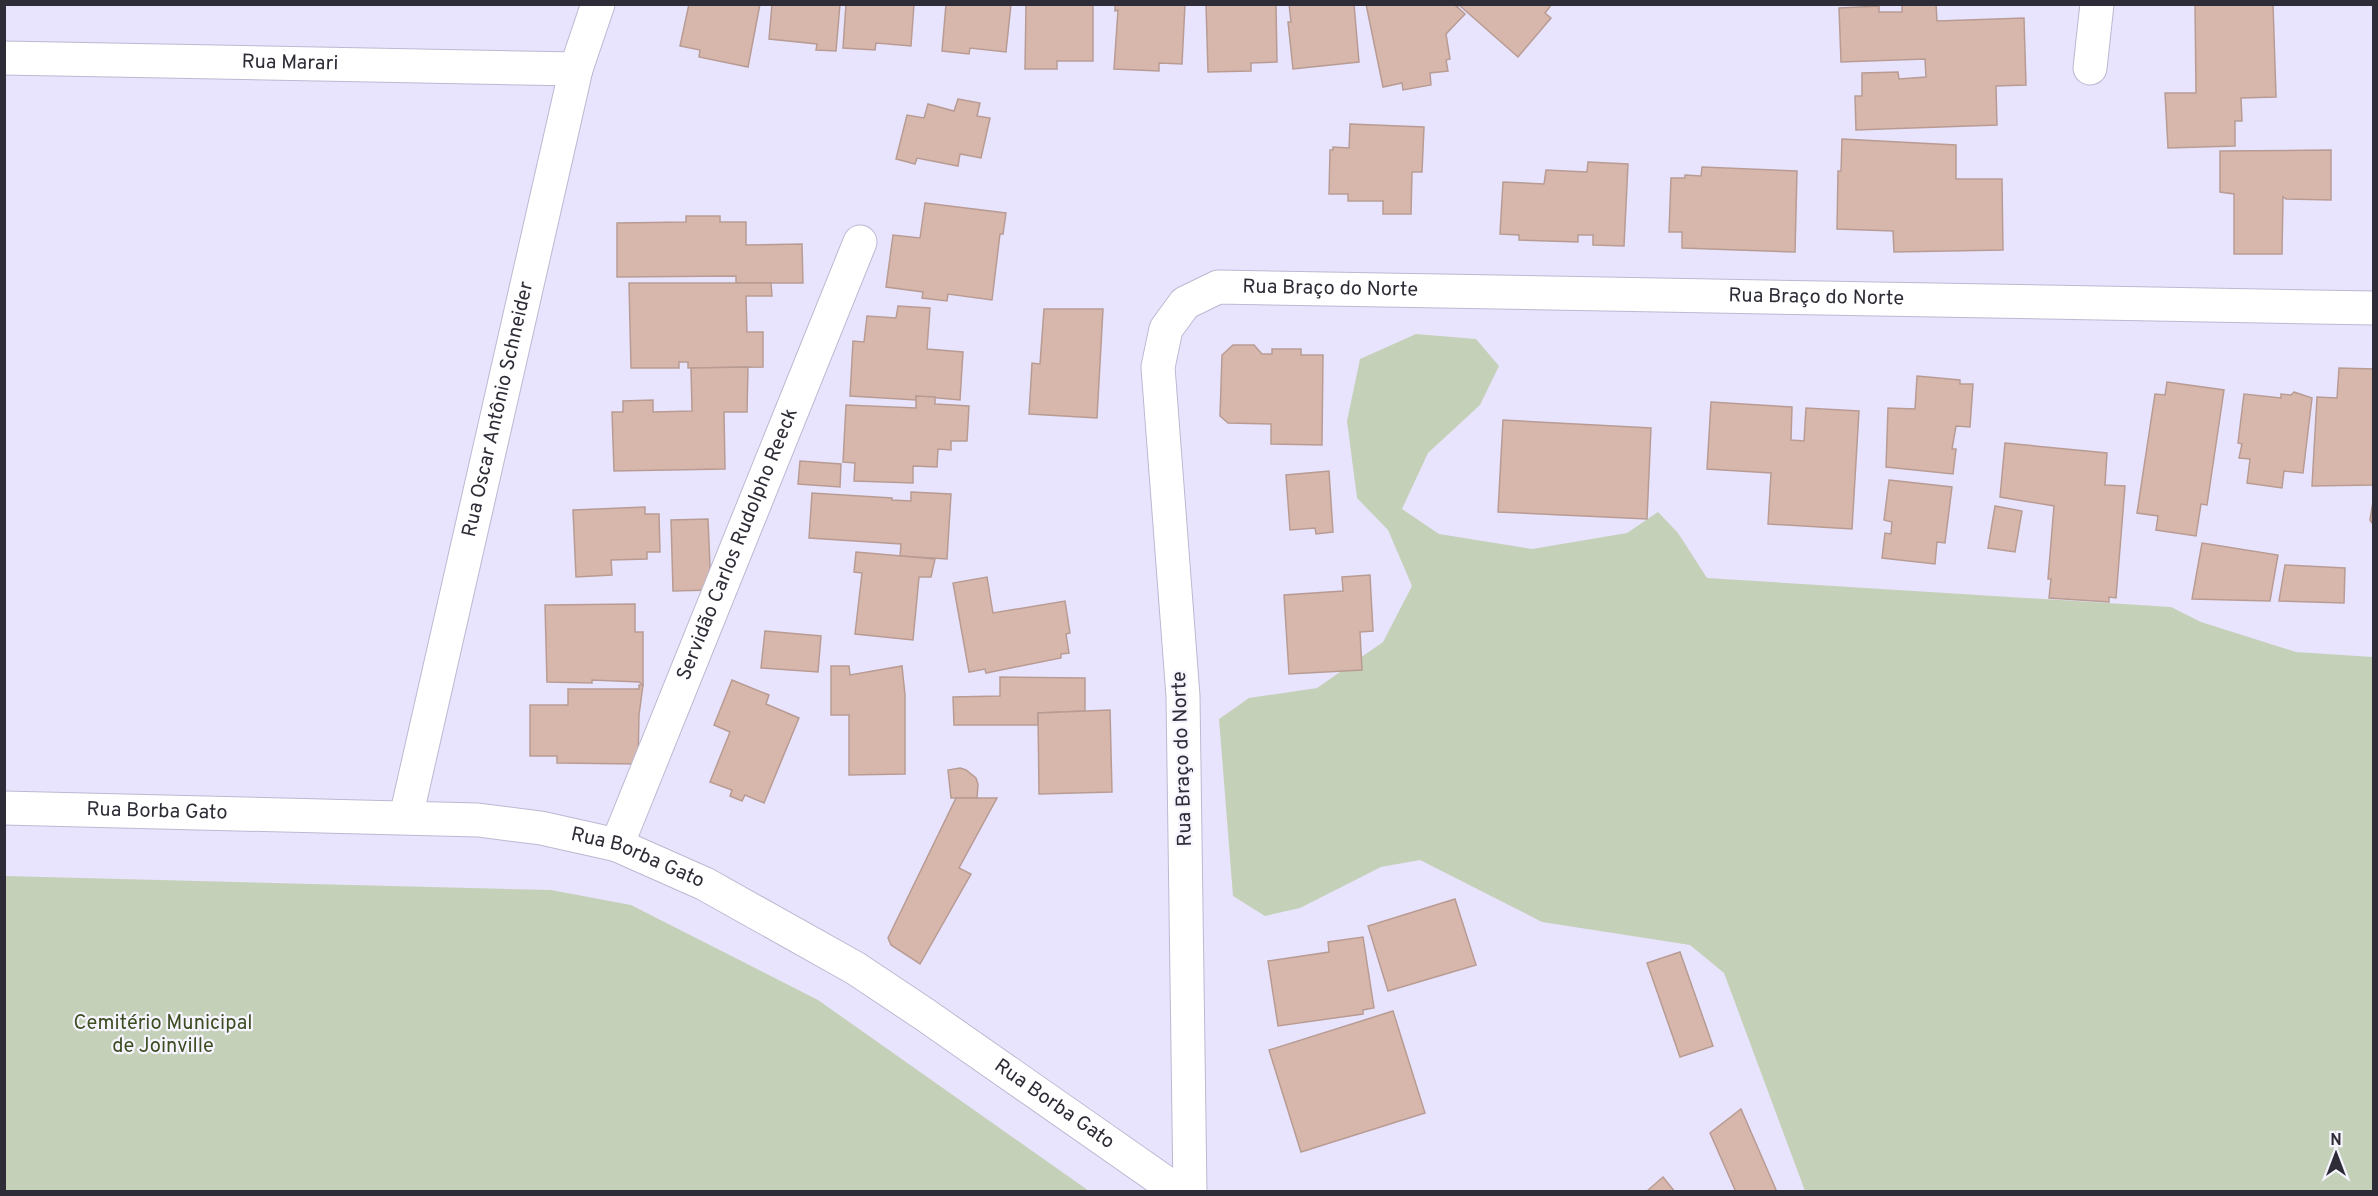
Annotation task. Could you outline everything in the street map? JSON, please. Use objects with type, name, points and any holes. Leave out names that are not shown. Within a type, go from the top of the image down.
[{"type":"street","name":"Rua Oscar Antônio Schneider","points":[[406,817],[576,69],[598,4]]},
{"type":"street","points":[[2090,68],[2097,4]]},
{"type":"street","name":"Rua Marari","points":[[4,58],[576,69]]},
{"type":"street","name":"Servidão Carlos Rudolpho Reeck","points":[[617,845],[860,243]]},
{"type":"street","name":"Rua Braço do Norte","points":[[1190,1191],[1183,696],[1158,367],[1166,329],[1185,303],[1218,287],[2373,308]]},
{"type":"street","name":"Rua Borba Gato","points":[[4,808],[478,820],[542,828],[617,845],[705,884],[855,968],[1179,1191]]},
{"type":"green space","points":[[1416,334],[1476,339],[1499,366],[1480,405],[1428,453],[1402,509],[1439,534],[1532,549],[1627,533],[1658,512],[1678,533],[1707,578],[2171,607],[2201,622],[2296,652],[2373,657],[2373,1191],[1805,1191],[1724,973],[1690,945],[1542,922],[1420,860],[1381,867],[1300,908],[1265,916],[1233,896],[1219,719],[1249,698],[1317,688],[1383,642],[1412,586],[1388,530],[1357,498],[1347,421],[1360,359]]},
{"type":"green space","name":"Cemitério Municipal de Joinville","points":[[5,876],[551,890],[631,905],[818,1000],[1089,1191],[5,1191]]},
{"type":"building","points":[[689,4],[760,4],[748,67],[699,57],[700,50],[680,46]]},
{"type":"building","points":[[772,4],[840,4],[836,51],[816,50],[817,44],[769,39]]},
{"type":"building","points":[[846,4],[914,4],[911,46],[876,43],[875,50],[843,48]]},
{"type":"building","points":[[946,4],[1011,4],[1006,52],[970,48],[969,54],[942,51]]},
{"type":"building","points":[[1026,4],[1093,4],[1093,61],[1057,61],[1057,69],[1025,69]]},
{"type":"building","points":[[1115,4],[1185,4],[1182,64],[1159,63],[1159,71],[1114,69],[1118,10],[1115,11]]},
{"type":"building","points":[[1206,4],[1276,4],[1277,62],[1251,63],[1251,71],[1208,72]]},
{"type":"building","points":[[1289,4],[1354,4],[1359,62],[1293,69],[1288,22],[1291,22]]},
{"type":"building","points":[[1366,4],[1454,4],[1465,14],[1446,34],[1450,59],[1446,60],[1448,71],[1430,73],[1431,85],[1403,90],[1402,83],[1383,87]]},
{"type":"building","points":[[1454,4],[1552,4],[1545,13],[1551,18],[1518,57],[1459,5],[1457,7]]},
{"type":"building","points":[[1902,4],[1936,4],[1937,21],[2024,18],[2026,85],[1996,86],[1997,125],[1856,130],[1855,96],[1862,96],[1862,73],[1898,72],[1899,79],[1926,77],[1925,59],[1841,62],[1839,8],[1879,6],[1879,12],[1902,12]]},
{"type":"building","points":[[2195,4],[2273,4],[2276,97],[2241,98],[2242,121],[2235,121],[2235,146],[2168,148],[2165,93],[2196,93]]},
{"type":"building","points":[[958,99],[980,103],[977,116],[990,118],[981,158],[960,154],[958,166],[917,158],[915,164],[896,159],[907,115],[924,118],[928,104],[954,111]]},
{"type":"building","points":[[1350,124],[1424,127],[1422,172],[1412,172],[1411,214],[1383,214],[1383,201],[1348,201],[1348,194],[1329,194],[1330,150],[1333,150],[1333,147],[1349,148]]},
{"type":"building","points":[[1842,139],[1956,145],[1956,179],[2002,179],[2003,250],[1894,252],[1893,231],[1837,229],[1838,171],[1841,171]]},
{"type":"building","points":[[2331,150],[2331,200],[2286,199],[2283,197],[2282,254],[2234,254],[2234,194],[2220,192],[2220,151]]},
{"type":"building","points":[[1588,162],[1628,164],[1624,246],[1593,245],[1593,235],[1578,235],[1578,242],[1519,240],[1519,235],[1500,234],[1503,182],[1544,184],[1546,170],[1587,172]]},
{"type":"building","points":[[1702,167],[1797,171],[1795,252],[1682,248],[1682,232],[1669,232],[1671,178],[1685,178],[1685,175],[1701,176]]},
{"type":"building","points":[[925,203],[1006,213],[1003,234],[1000,234],[992,300],[948,294],[947,301],[922,298],[923,292],[886,287],[893,235],[920,238]]},
{"type":"building","points":[[686,216],[720,216],[720,222],[746,222],[746,245],[802,244],[803,283],[736,283],[736,276],[617,277],[617,223],[686,222]]},
{"type":"building","points":[[629,283],[771,283],[772,296],[746,296],[747,332],[763,332],[763,367],[688,368],[688,362],[679,362],[679,368],[631,368]]},
{"type":"building","points":[[898,306],[930,308],[927,349],[963,352],[960,400],[916,396],[916,400],[850,396],[853,341],[864,342],[867,316],[896,318]]},
{"type":"building","points":[[1044,309],[1103,309],[1097,418],[1029,414],[1032,363],[1040,364]]},
{"type":"building","points":[[1233,345],[1254,345],[1262,354],[1272,354],[1272,349],[1301,349],[1301,355],[1323,355],[1322,445],[1271,444],[1271,424],[1228,423],[1220,416],[1222,355]]},
{"type":"building","points":[[748,367],[747,412],[724,412],[725,469],[614,471],[612,412],[623,412],[623,401],[653,400],[653,412],[692,411],[691,368]]},
{"type":"building","points":[[2339,368],[2374,369],[2374,485],[2312,486],[2317,397],[2337,398]]},
{"type":"building","points":[[1917,376],[1960,380],[1960,384],[1973,384],[1970,427],[1956,426],[1952,449],[1956,449],[1953,474],[1886,467],[1888,408],[1915,409]]},
{"type":"building","points":[[2167,382],[2224,390],[2207,505],[2201,504],[2196,536],[2156,530],[2158,516],[2137,513],[2155,394],[2165,395]]},
{"type":"building","points":[[2294,392],[2312,398],[2303,473],[2284,471],[2282,488],[2247,483],[2250,459],[2239,458],[2242,444],[2238,443],[2244,394],[2281,398],[2281,394],[2291,395]]},
{"type":"building","points":[[916,396],[935,397],[935,404],[969,406],[967,441],[951,441],[951,450],[938,449],[937,467],[913,466],[913,483],[854,481],[855,463],[843,462],[846,405],[916,408]]},
{"type":"building","points":[[1711,402],[1792,407],[1791,440],[1804,441],[1806,408],[1859,411],[1852,529],[1768,524],[1771,473],[1707,469]]},
{"type":"building","points":[[1503,420],[1651,428],[1647,519],[1498,512]]},
{"type":"building","points":[[2005,443],[2107,453],[2105,485],[2125,486],[2116,598],[2109,597],[2109,602],[2049,598],[2051,579],[2048,579],[2054,506],[2000,497]]},
{"type":"building","points":[[800,461],[841,464],[840,487],[798,484]]},
{"type":"building","points":[[1329,471],[1333,532],[1316,534],[1315,528],[1290,530],[1286,475]]},
{"type":"building","points":[[1889,480],[1952,487],[1945,543],[1937,542],[1935,564],[1882,558],[1885,533],[1891,534],[1892,522],[1884,520]]},
{"type":"building","points":[[911,492],[951,494],[947,559],[900,556],[901,544],[809,538],[812,493],[911,501]]},
{"type":"building","points":[[2374,495],[2374,526],[2370,520]]},
{"type":"building","points":[[1995,506],[2022,511],[2015,552],[1988,548]]},
{"type":"building","points":[[645,507],[645,514],[659,514],[660,552],[647,552],[647,559],[611,560],[612,575],[576,577],[573,510]]},
{"type":"building","points":[[708,519],[711,590],[673,591],[671,520]]},
{"type":"building","points":[[2202,543],[2278,555],[2270,601],[2192,599]]},
{"type":"building","points":[[856,552],[935,559],[931,577],[919,577],[913,640],[855,634],[862,573],[854,572]]},
{"type":"building","points":[[2285,565],[2345,568],[2344,603],[2279,601]]},
{"type":"building","points":[[1370,575],[1373,631],[1360,632],[1362,670],[1289,674],[1284,595],[1343,591],[1342,577]]},
{"type":"building","points":[[987,577],[993,613],[1065,601],[1070,633],[1066,634],[1069,653],[1061,654],[1061,658],[986,673],[985,669],[969,672],[953,583]]},
{"type":"building","points":[[635,604],[635,632],[643,632],[643,685],[639,682],[592,680],[592,683],[547,682],[545,605]]},
{"type":"building","points":[[765,631],[821,636],[818,672],[761,668]]},
{"type":"building","points":[[831,666],[849,666],[850,675],[902,666],[905,695],[905,774],[849,775],[849,715],[831,715]]},
{"type":"building","points":[[1000,677],[1085,678],[1085,711],[1038,713],[1038,725],[954,725],[953,697],[1000,696]]},
{"type":"building","points":[[732,680],[769,695],[766,704],[799,718],[764,803],[745,795],[742,801],[730,796],[732,790],[710,782],[730,732],[714,725]]},
{"type":"building","points":[[639,685],[643,685],[639,715],[638,764],[557,763],[557,756],[530,756],[530,705],[568,705],[568,689],[639,689]]},
{"type":"building","points":[[1110,710],[1112,792],[1039,794],[1038,713]]},
{"type":"building","points":[[960,768],[976,778],[977,798],[951,798],[948,770]]},
{"type":"building","points":[[956,798],[997,798],[959,868],[971,874],[920,964],[891,945],[888,938]]},
{"type":"building","points":[[1455,899],[1476,965],[1388,991],[1368,926]]},
{"type":"building","points":[[1363,937],[1374,1008],[1363,1010],[1363,1014],[1278,1026],[1268,961],[1329,952],[1328,942]]},
{"type":"building","points":[[1680,952],[1713,1046],[1680,1057],[1647,963]]},
{"type":"building","points":[[1393,1011],[1425,1113],[1301,1152],[1269,1050]]},
{"type":"building","points":[[1741,1109],[1777,1192],[1736,1192],[1710,1133]]},
{"type":"building","points":[[1663,1177],[1675,1192],[1646,1192]]}]
